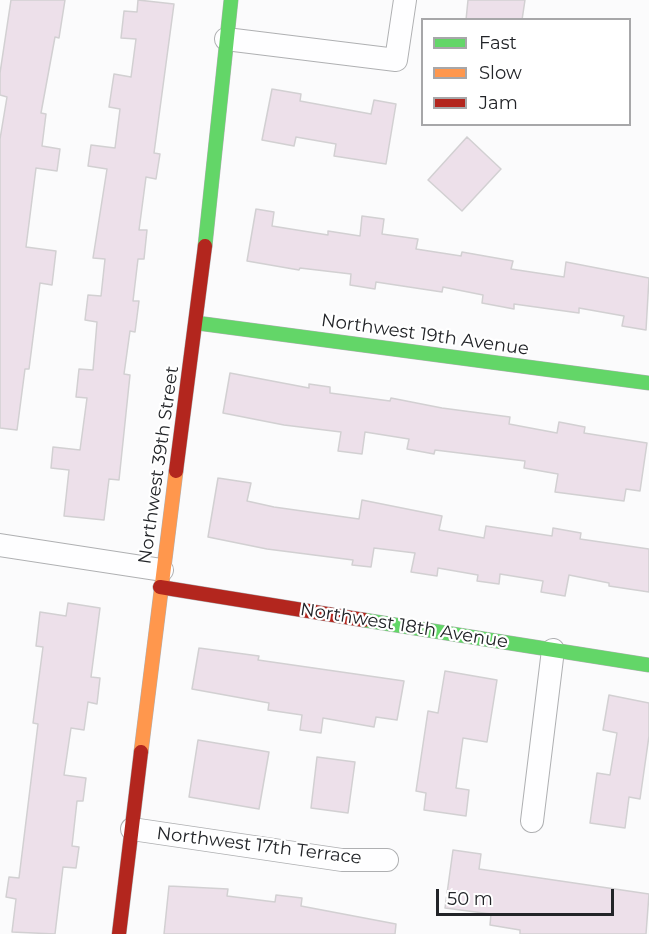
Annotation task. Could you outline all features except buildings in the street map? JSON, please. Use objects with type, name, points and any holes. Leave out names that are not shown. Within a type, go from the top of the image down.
[{"type":"street","name":"Northwest 39th Street","points":[[119,934],[161,579],[197,323],[231,0]]},
{"type":"street","points":[[226,39],[396,60],[405,0]]},
{"type":"street","name":"Northwest 19th Avenue","points":[[197,323],[649,383]]},
{"type":"street","name":"Northwest 18th Avenue","points":[[0,546],[161,579],[553,650],[649,665]]},
{"type":"street","points":[[532,821],[553,650]]},
{"type":"street","name":"Northwest 17th Terrace","points":[[132,829],[342,860],[387,860]]},
{"type":"traffic: fast","points":[[205,246],[231,0]]},
{"type":"traffic: fast","points":[[197,323],[649,383]]},
{"type":"traffic: fast","points":[[364,620],[649,665]]},
{"type":"traffic: slow","points":[[141,752],[176,471]]},
{"type":"traffic: jam","points":[[176,471],[205,246]]},
{"type":"traffic: jam","points":[[160,587],[364,620]]},
{"type":"traffic: jam","points":[[119,934],[141,752]]}]
